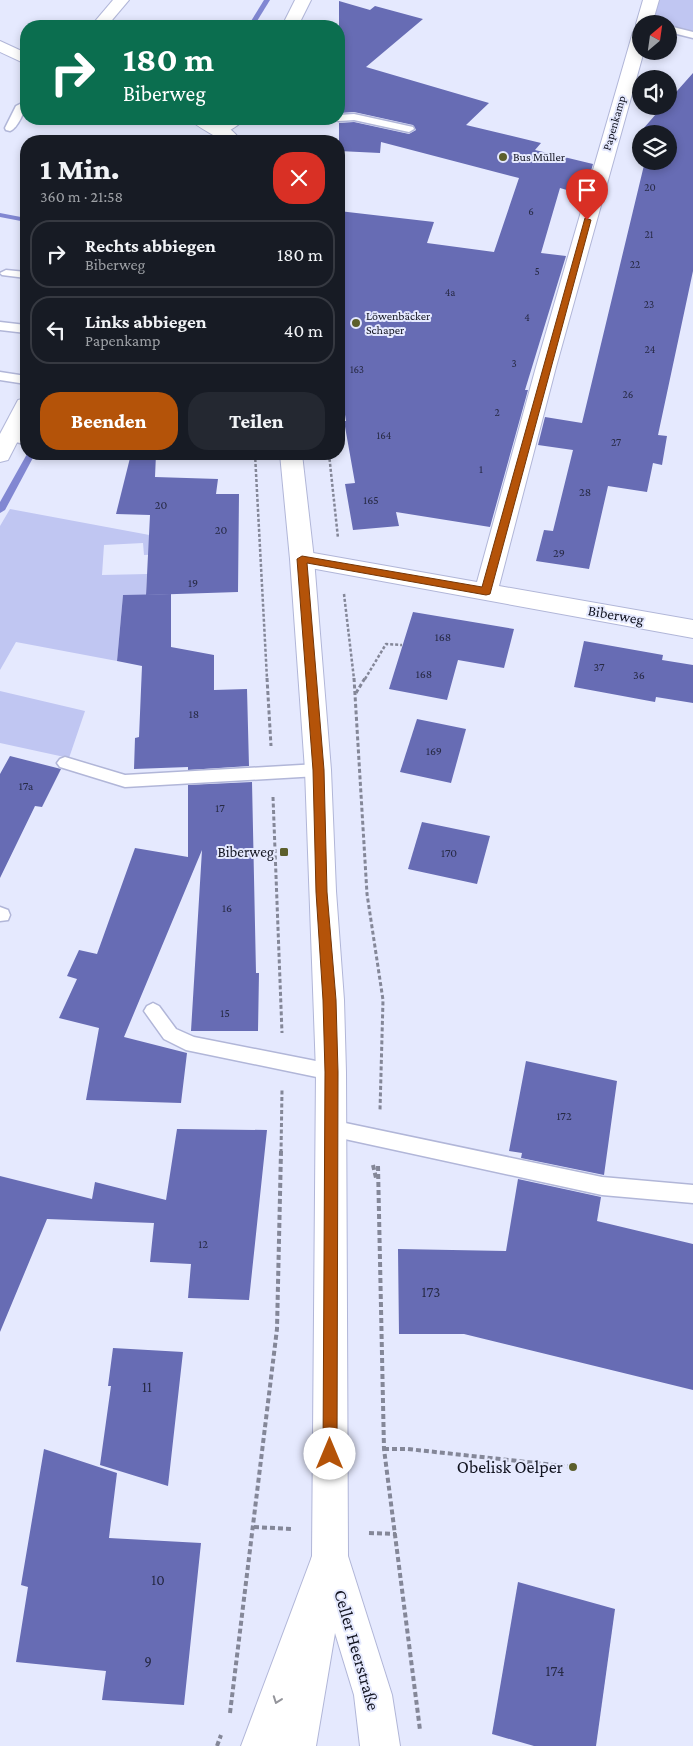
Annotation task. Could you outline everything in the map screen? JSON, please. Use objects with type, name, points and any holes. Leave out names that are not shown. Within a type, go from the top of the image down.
[{"type":"main road","points":[[104,20],[121,0]]},
{"type":"main road","points":[[293,20],[303,0]]},
{"type":"main road","name":"Papenkamp","points":[[647,15],[651,0]]},
{"type":"main road","points":[[0,46],[20,56]]},
{"type":"main road","name":"Papenkamp","points":[[486,592],[560,319],[635,60]]},
{"type":"main road","points":[[210,125],[225,135]]},
{"type":"main road","points":[[218,129],[225,125]]},
{"type":"main road","points":[[15,443],[20,426]]},
{"type":"main road","name":"Celler Heerstraße","points":[[292,460],[302,559],[318,770],[322,892],[330,1000],[332,1072],[330,1128],[330,1556],[296,1746]]},
{"type":"main road","name":"Biberweg","points":[[302,559],[693,629]]},
{"type":"main road","points":[[261,1746],[330,1556]]},
{"type":"main road","name":"Celler Heerstraße","points":[[330,1556],[373,1695],[380,1746]]},
{"type":"lane","points":[[678,31],[693,35]]},
{"type":"lane","points":[[10,128],[20,108]]},
{"type":"lane","points":[[345,118],[354,117],[409,129]]},
{"type":"lane","points":[[6,273],[20,274]]},
{"type":"lane","points":[[0,326],[20,328]]},
{"type":"lane","points":[[0,376],[20,379]]},
{"type":"lane","points":[[65,764],[97,771],[125,781],[318,770]]},
{"type":"lane","points":[[153,1011],[170,1034],[192,1044],[332,1072]]},
{"type":"lane","points":[[330,1128],[602,1186],[693,1194]]},
{"type":"path","points":[[227,1721],[235,1673],[277,1329],[283,1062],[272,773],[255,460]]},
{"type":"path","points":[[330,460],[356,693],[367,894],[383,1000],[378,1184],[384,1449],[421,1736]]},
{"type":"path","points":[[356,693],[386,644],[402,645]]},
{"type":"path","points":[[384,1449],[408,1449],[573,1467]]},
{"type":"path","points":[[217,1746],[224,1729]]},
{"type":"shaded area","points":[[652,0],[693,0],[693,33],[678,29],[678,15],[647,15]]},
{"type":"shaded area","points":[[10,509],[203,545],[203,553],[144,555],[143,543],[104,545],[102,575],[147,574],[146,595],[123,595],[117,661],[16,642],[0,670],[0,526]]},
{"type":"shaded area","points":[[0,691],[85,711],[69,758],[0,743]]},
{"type":"building","points":[[339,1],[370,10],[375,6],[423,19],[366,67],[489,103],[466,125],[541,143],[535,150],[593,164],[584,195],[560,188],[541,253],[566,256],[525,390],[528,390],[490,527],[396,512],[399,526],[353,530],[345,484],[355,483],[345,427],[345,212],[434,222],[427,243],[494,252],[519,178],[381,142],[380,153],[345,151],[345,135],[339,135],[339,125],[345,125],[345,123],[354,122],[409,134],[416,130],[413,125],[354,112],[345,113],[345,20],[339,20]]},
{"type":"building","points":[[693,73],[693,271],[658,435],[667,436],[662,465],[653,463],[647,492],[608,486],[589,569],[536,561],[544,530],[553,531],[573,450],[538,445],[545,417],[582,423],[643,170],[677,170],[677,125],[646,125],[655,115],[677,115],[677,91]]},
{"type":"building","points":[[130,460],[156,460],[155,477],[218,479],[216,494],[239,494],[238,592],[146,595],[150,515],[116,514]]},
{"type":"building","points":[[171,594],[171,647],[214,655],[214,690],[247,689],[249,766],[188,770],[188,767],[134,769],[135,738],[139,737],[142,666],[117,661],[123,595]]},
{"type":"building","points":[[413,612],[514,629],[504,668],[458,660],[447,700],[389,689]]},
{"type":"building","points":[[584,641],[663,655],[662,660],[693,665],[693,703],[656,697],[655,702],[574,687]]},
{"type":"building","points":[[417,719],[466,729],[451,783],[400,772]]},
{"type":"building","points":[[10,756],[61,769],[42,807],[35,806],[0,878],[0,774]]},
{"type":"building","points":[[252,782],[256,973],[259,973],[258,1031],[191,1031],[202,850],[124,1037],[187,1053],[181,1103],[86,1100],[99,1028],[59,1018],[77,979],[67,976],[79,950],[97,954],[135,848],[188,857],[188,785]]},
{"type":"building","points":[[422,822],[490,836],[477,884],[408,869]]},
{"type":"building","points":[[526,1061],[617,1081],[604,1175],[521,1158],[522,1153],[509,1151]]},
{"type":"building","points":[[177,1129],[267,1130],[249,1300],[188,1298],[191,1264],[150,1262],[154,1223],[47,1219],[0,1332],[0,1176],[92,1199],[95,1182],[166,1200]]},
{"type":"building","points":[[518,1179],[601,1197],[597,1221],[693,1244],[693,1390],[464,1334],[399,1334],[398,1249],[506,1251]]},
{"type":"building","points":[[113,1348],[183,1352],[168,1486],[100,1465],[111,1386],[108,1386]]},
{"type":"building","points":[[44,1449],[117,1473],[109,1538],[201,1543],[184,1705],[102,1700],[106,1671],[16,1662],[28,1587],[21,1585]]},
{"type":"building","points":[[518,1582],[615,1609],[596,1746],[534,1746],[492,1734]]},
{"type":"waterway","points":[[255,20],[267,0]]},
{"type":"waterway","points":[[0,215],[20,219]]},
{"type":"waterway","points":[[0,510],[28,460]]},
{"type":"place","name":"Bus Müller","points":[[503,157]]},
{"type":"place","name":"Löwenbäcker Schaper","points":[[356,323]]},
{"type":"place","name":"Biberweg","points":[[284,852]]},
{"type":"place","name":"Obelisk Oelper","points":[[573,1467]]},
{"type":"route","points":[[330,1454],[330,1128],[332,1072],[330,1000],[322,892],[318,770],[302,559],[486,592],[587,220]]}]
